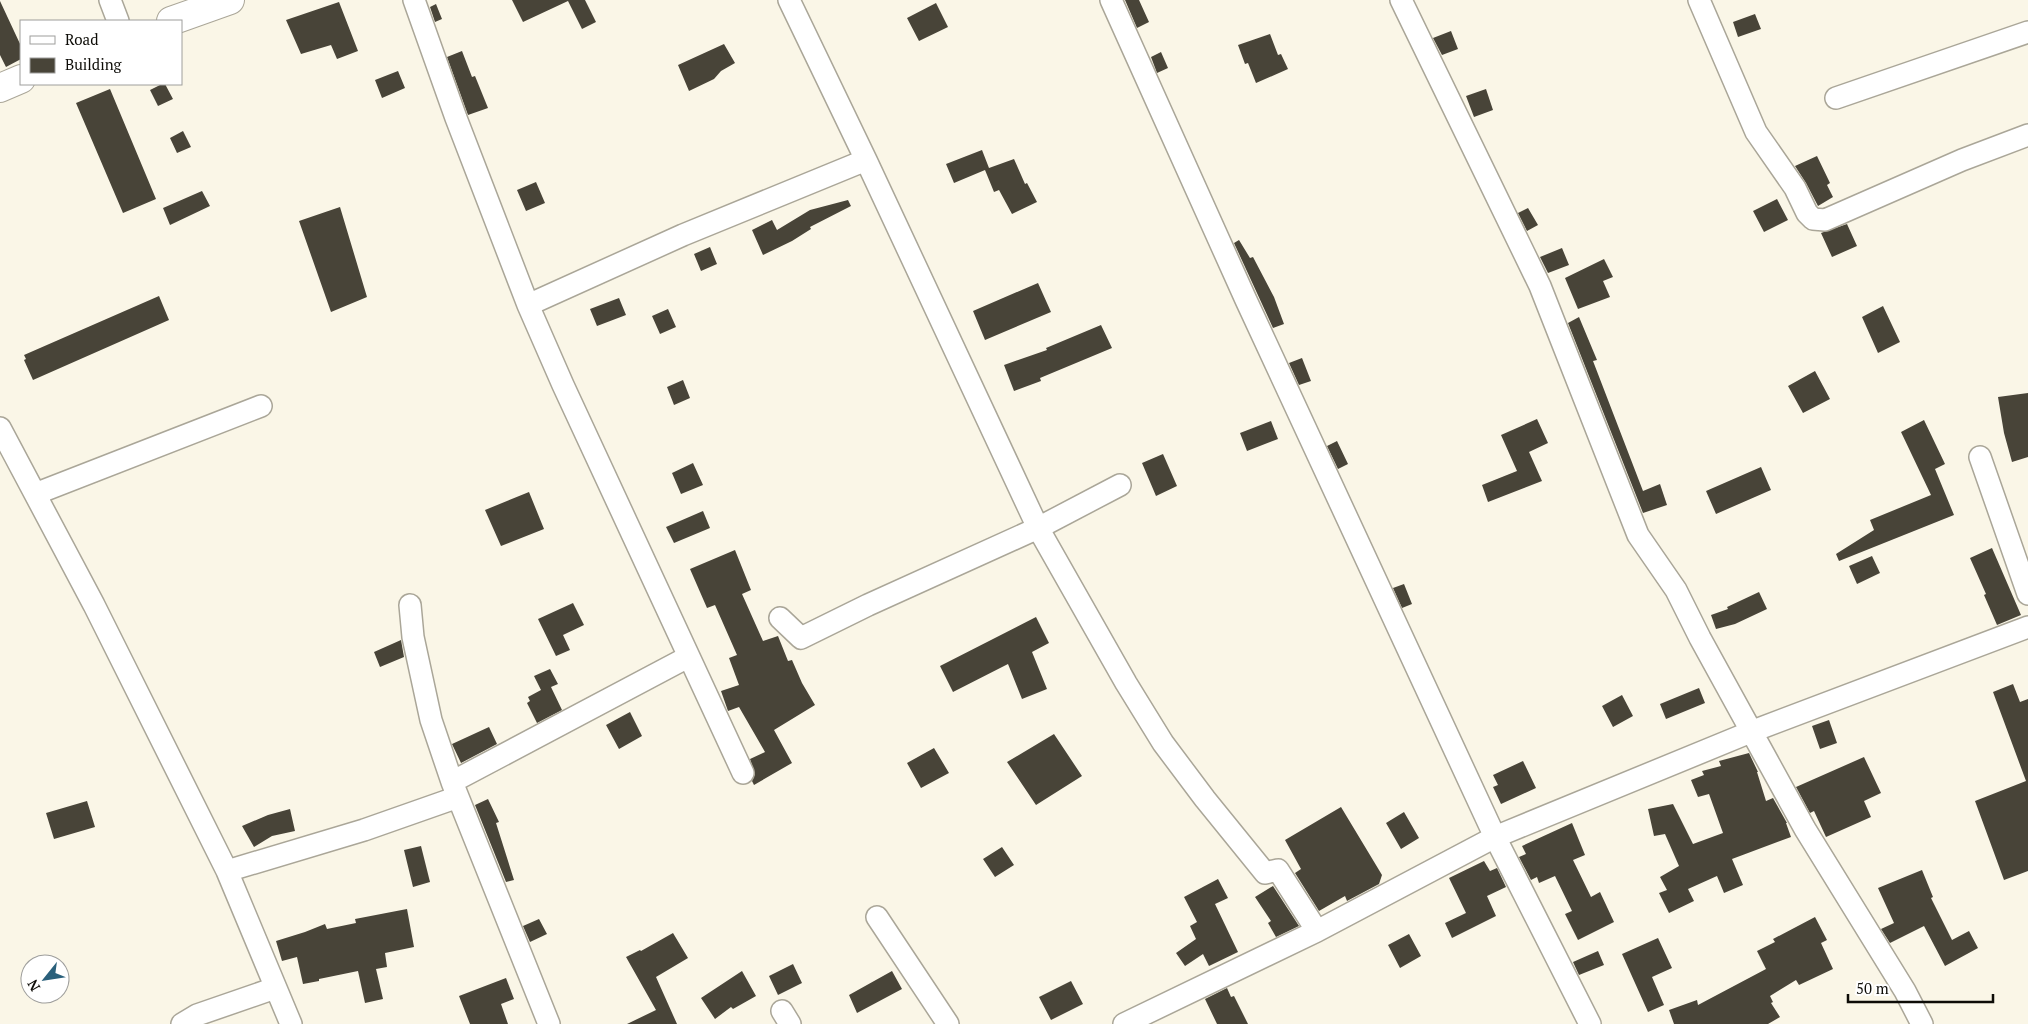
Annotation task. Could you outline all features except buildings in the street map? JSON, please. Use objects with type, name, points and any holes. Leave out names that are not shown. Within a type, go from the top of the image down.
[{"type":"street","points":[[110,0],[118,20]]},
{"type":"street","points":[[175,20],[230,0]]},
{"type":"street","points":[[414,0],[456,118],[528,305],[688,657],[743,773]]},
{"type":"street","points":[[789,0],[1038,528],[1126,683],[1163,743],[1265,873],[1278,870],[1317,931]]},
{"type":"street","points":[[1111,0],[1246,300],[1495,836],[1590,1024]]},
{"type":"street","points":[[1401,0],[1540,286],[1638,535],[1676,590],[1700,638],[1753,731],[1805,829],[1905,991],[1922,1024]]},
{"type":"street","points":[[1699,0],[1756,132],[1795,188],[1807,213],[1813,219],[1825,220],[1962,160],[2028,134]]},
{"type":"street","points":[[1836,98],[2028,32]]},
{"type":"street","points":[[0,88],[20,79]]},
{"type":"street","points":[[528,305],[683,235],[866,160]]},
{"type":"street","points":[[35,494],[261,406]]},
{"type":"street","points":[[0,428],[94,605],[227,871],[275,988],[292,1024]]},
{"type":"street","points":[[1980,458],[2028,594]]},
{"type":"street","points":[[780,618],[801,638],[868,605],[1038,528],[1120,485]]},
{"type":"street","points":[[410,605],[413,637],[431,720],[455,789],[549,1024]]},
{"type":"street","points":[[1124,1024],[1317,931],[1495,836],[1753,731],[2028,626]]},
{"type":"street","points":[[227,871],[364,830],[455,789],[688,657]]},
{"type":"street","points":[[877,917],[948,1024]]},
{"type":"street","points":[[182,1024],[198,1015],[275,988]]}]
